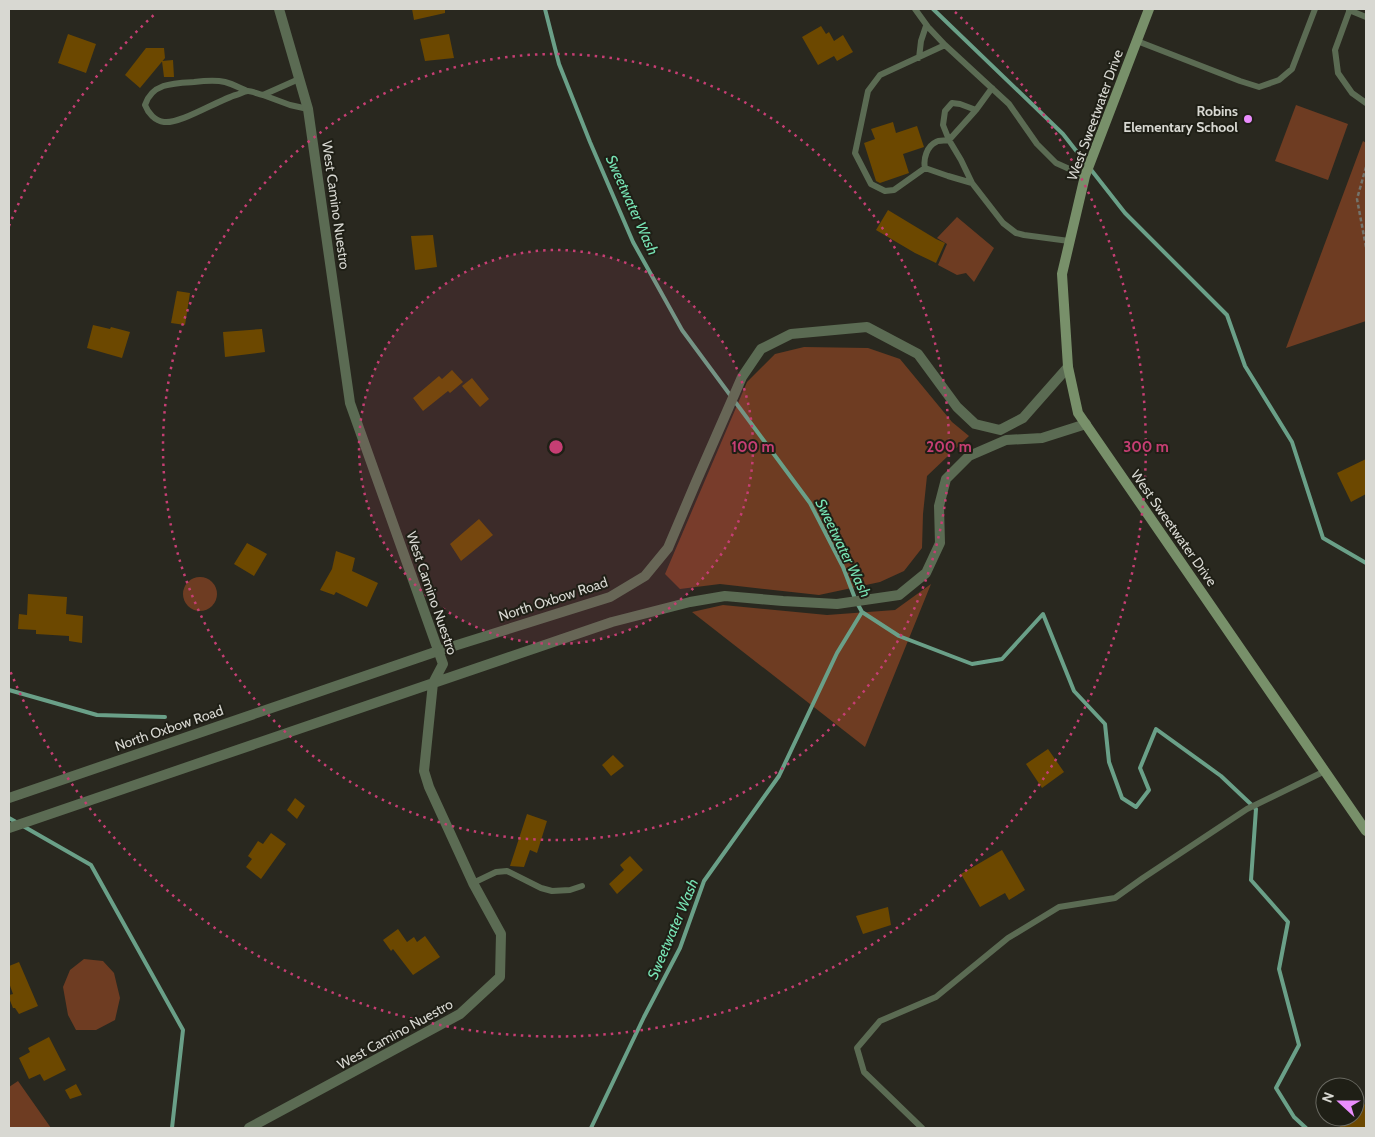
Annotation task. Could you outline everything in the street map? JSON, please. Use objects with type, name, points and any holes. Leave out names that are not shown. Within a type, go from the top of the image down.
[{"type":"street","name":"West Camino Nuestro","points":[[249,1128],[460,1014],[500,977],[501,934],[472,883],[429,787],[424,771],[433,683],[443,664],[350,403],[308,109],[279,9]]},
{"type":"street","name":"West Sweetwater Drive","points":[[1150,9],[1085,176],[1062,274],[1068,367],[1078,413],[1366,831]]},
{"type":"street","name":"North Oxbow Road","points":[[9,798],[438,651],[610,597],[645,576],[668,548],[742,377],[760,349],[791,334],[868,327],[918,354],[957,407],[975,424],[1000,430],[1023,418],[1068,367]]},
{"type":"street","points":[[9,828],[612,622],[690,602],[725,596],[837,604],[899,595],[926,573],[940,542],[939,506],[946,480],[969,456],[1006,440],[1042,438],[1086,424]]},
{"type":"lane","points":[[915,9],[926,26],[1009,104],[1037,144],[1056,163],[1085,176]]},
{"type":"lane","points":[[1137,41],[1259,87],[1279,80],[1292,69],[1315,9]]},
{"type":"lane","points":[[1366,16],[1350,9],[1335,50],[1338,73],[1352,93],[1366,103]]},
{"type":"lane","points":[[919,58],[921,41],[926,26]]},
{"type":"lane","points":[[925,168],[894,190],[885,191],[871,184],[855,153],[868,91],[880,76],[945,45]]},
{"type":"lane","points":[[263,95],[299,79]]},
{"type":"lane","points":[[247,91],[224,98],[205,109],[177,121],[165,122],[156,119],[148,112],[145,105],[148,96],[169,83],[202,81],[224,82],[290,105],[308,109]]},
{"type":"lane","points":[[925,168],[927,151],[936,142],[949,140],[976,110],[992,88]]},
{"type":"lane","points":[[976,110],[952,103],[945,111],[943,124],[949,140],[972,183],[1003,223],[1016,233],[1069,241]]},
{"type":"lane","points":[[925,168],[972,183]]},
{"type":"lane","points":[[922,1128],[864,1072],[857,1048],[880,1021],[936,997],[1008,938],[1059,907],[1114,898],[1247,809],[1325,771]]},
{"type":"lane","points":[[472,883],[496,872],[507,871],[541,888],[552,891],[570,890],[582,886]]},
{"type":"path","points":[[1366,167],[1357,199],[1366,247]]},
{"type":"shaded area","points":[[1296,105],[1348,124],[1328,180],[1275,161]]},
{"type":"shaded area","points":[[1363,141],[1366,143],[1366,321],[1286,348]]},
{"type":"shaded area","points":[[957,217],[994,248],[974,282],[966,273],[957,275],[938,265],[947,244],[937,238]]},
{"type":"shaded area","points":[[804,347],[868,348],[900,359],[952,422],[969,436],[927,476],[922,548],[904,571],[880,582],[819,595],[720,584],[680,589],[665,574],[747,382],[775,354]]},
{"type":"shaded area","points":[[200,577],[212,582],[217,594],[212,606],[200,611],[188,606],[183,594],[188,582]]},
{"type":"shaded area","points":[[931,584],[865,747],[692,612],[723,605],[827,615],[895,610]]},
{"type":"shaded area","points":[[84,959],[103,961],[114,973],[120,998],[115,1020],[96,1030],[76,1030],[68,1015],[63,987],[70,970]]},
{"type":"shaded area","points":[[18,1081],[51,1128],[9,1128],[9,1087]]},
{"type":"building","points":[[412,9],[445,9],[445,13],[414,20]]},
{"type":"building","points":[[821,26],[826,34],[829,32],[834,41],[843,35],[853,52],[837,61],[834,56],[818,65],[802,37]]},
{"type":"building","points":[[68,34],[96,44],[86,73],[58,63]]},
{"type":"building","points":[[449,34],[454,58],[425,61],[420,39]]},
{"type":"building","points":[[146,48],[164,48],[165,58],[140,88],[125,75]]},
{"type":"building","points":[[173,60],[174,77],[164,77],[162,61]]},
{"type":"building","points":[[893,122],[896,133],[917,126],[924,147],[903,154],[909,173],[880,183],[876,181],[864,143],[875,139],[871,129]]},
{"type":"building","points":[[888,210],[945,243],[936,263],[876,230]]},
{"type":"building","points":[[433,235],[437,267],[415,270],[411,236]]},
{"type":"building","points":[[177,291],[190,293],[185,325],[171,323]]},
{"type":"building","points":[[93,325],[130,332],[122,358],[87,348]]},
{"type":"building","points":[[262,329],[265,352],[225,357],[223,332]]},
{"type":"building","points":[[452,370],[463,382],[450,393],[448,391],[423,411],[413,398],[439,376],[442,379]]},
{"type":"building","points":[[472,378],[489,399],[480,407],[462,386]]},
{"type":"building","points":[[1366,459],[1366,494],[1351,502],[1337,473]]},
{"type":"building","points":[[479,519],[493,535],[461,561],[450,544]]},
{"type":"building","points":[[247,543],[267,554],[254,576],[234,564]]},
{"type":"building","points":[[336,551],[355,558],[352,571],[378,583],[367,607],[336,592],[334,595],[320,590],[332,569]]},
{"type":"building","points":[[28,594],[67,597],[66,614],[83,616],[82,643],[69,641],[69,636],[36,634],[36,630],[18,629],[19,614],[27,615]]},
{"type":"building","points":[[1048,749],[1064,772],[1042,788],[1026,764]]},
{"type":"building","points":[[613,755],[624,766],[611,776],[602,765]]},
{"type":"building","points":[[295,798],[305,806],[297,819],[287,810]]},
{"type":"building","points":[[527,814],[547,821],[537,853],[530,850],[524,867],[510,866]]},
{"type":"building","points":[[271,833],[286,844],[261,879],[246,867],[252,859],[248,856],[258,841],[263,844]]},
{"type":"building","points":[[1002,850],[1025,890],[1009,900],[1005,893],[980,907],[961,874]]},
{"type":"building","points":[[630,856],[643,870],[617,894],[609,884],[624,870],[620,865]]},
{"type":"building","points":[[888,907],[891,925],[863,934],[856,916]]},
{"type":"building","points":[[398,929],[407,942],[414,937],[417,942],[425,936],[440,957],[413,975],[393,949],[391,951],[383,940]]},
{"type":"building","points":[[19,962],[38,1006],[19,1014],[13,1008],[9,998],[9,995],[13,994],[9,983],[9,966]]},
{"type":"building","points":[[49,1037],[66,1070],[44,1081],[40,1074],[29,1079],[19,1058],[30,1052],[28,1048]]},
{"type":"building","points":[[76,1084],[82,1095],[70,1099],[65,1090]]},
{"type":"building","points":[[1365,1105],[1366,1128],[1341,1128],[1365,1127]]},
{"type":"waterway","name":"Sweetwater Wash","points":[[545,9],[559,64],[633,242],[682,330],[810,503],[843,567],[862,612],[837,653],[779,776],[704,881],[680,948],[644,1017],[591,1128]]},
{"type":"waterway","points":[[933,9],[1063,134],[1125,213],[1227,315],[1245,366],[1292,442],[1323,538],[1366,563]]},
{"type":"waterway","points":[[862,612],[899,636],[972,664],[1002,659],[1043,614],[1074,691],[1105,724],[1109,762],[1122,798],[1136,807],[1149,790],[1140,768],[1156,729],[1221,776],[1256,809],[1251,880],[1288,922],[1279,969],[1299,1045],[1276,1088],[1294,1117],[1306,1128]]},
{"type":"waterway","points":[[9,690],[97,715],[165,717]]},
{"type":"waterway","points":[[9,818],[91,865],[183,1030],[172,1128]]},
{"type":"place","name":"Robins Elementary School","points":[[1248,119]]}]
